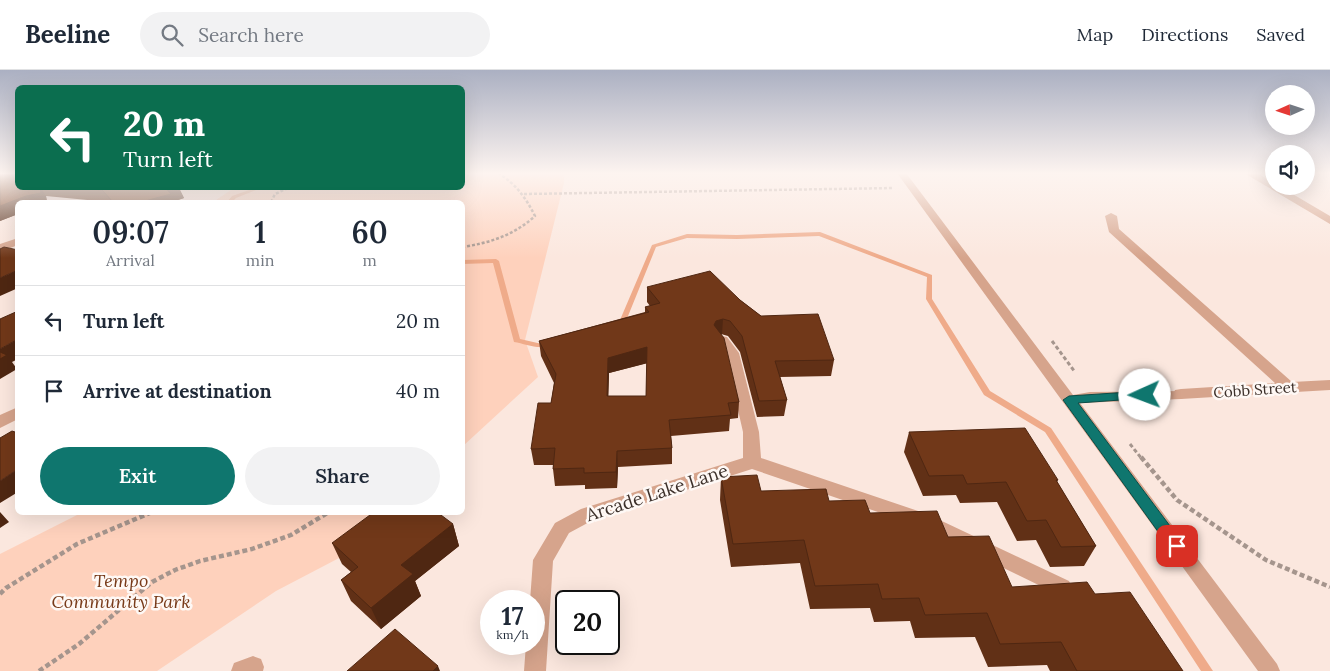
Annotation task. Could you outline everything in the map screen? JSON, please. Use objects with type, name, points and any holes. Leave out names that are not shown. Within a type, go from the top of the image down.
[{"type":"street","points":[[1296,201],[1330,221]]},
{"type":"street","points":[[1111,216],[1113,230],[1288,388]]},
{"type":"street","points":[[0,248],[15,242]]},
{"type":"street","points":[[722,340],[732,353],[751,432],[752,462],[920,519],[1062,586]]},
{"type":"street","name":"Cobb Street","points":[[1181,394],[1330,385]]},
{"type":"street","points":[[0,422],[15,414]]},
{"type":"street","name":"Arcade Lake Lane","points":[[535,671],[543,560],[562,528],[588,514],[752,462]]},
{"type":"lane","points":[[922,201],[1270,671]]},
{"type":"lane","points":[[1069,400],[1090,397],[1181,394]]},
{"type":"path","points":[[465,247],[482,244],[521,229],[535,216],[528,201]]},
{"type":"path","points":[[1047,335],[1071,366],[1090,397]]},
{"type":"path","points":[[1127,441],[1177,500],[1266,560],[1330,587]]},
{"type":"path","points":[[0,594],[6,588],[77,544],[145,515]]},
{"type":"path","points":[[40,671],[79,644],[152,582],[175,570],[200,561],[252,548],[291,535],[324,515]]},
{"type":"green space","points":[[465,201],[560,201],[525,340],[538,377],[465,444]]},
{"type":"green space","name":"Tempo Community Park","points":[[77,515],[388,515],[341,557],[276,591],[157,671],[0,671],[0,554]]},
{"type":"building","points":[[0,201],[13,201],[0,206]]},
{"type":"building","points":[[4,247],[15,249],[15,271],[0,278],[0,249]]},
{"type":"building","points":[[710,271],[740,300],[761,316],[818,314],[834,360],[775,361],[787,400],[759,401],[742,336],[730,321],[723,319],[716,321],[714,325],[724,338],[739,402],[728,403],[731,415],[669,420],[672,448],[617,451],[616,472],[584,473],[584,468],[553,469],[555,448],[531,449],[538,403],[551,403],[556,374],[539,341],[649,312],[645,307],[660,303],[647,287]],"holes":[[[647,347],[646,396],[607,396],[608,358]]]},
{"type":"building","points":[[15,312],[15,341],[0,349],[0,319]]},
{"type":"building","points":[[0,352],[7,355],[0,359]]},
{"type":"building","points":[[1025,428],[1096,546],[1061,547],[1046,520],[1027,521],[1006,482],[967,484],[963,475],[929,476],[909,432]]},
{"type":"building","points":[[12,431],[15,432],[15,471],[0,481],[0,438]]},
{"type":"building","points":[[757,475],[761,491],[826,489],[829,501],[865,500],[870,513],[937,511],[948,537],[989,536],[1012,587],[1087,582],[1095,594],[1130,592],[1183,671],[1077,671],[1061,642],[1000,644],[987,613],[925,615],[919,598],[882,599],[878,584],[815,586],[804,540],[733,544],[721,477]]},
{"type":"building","points":[[370,515],[441,515],[453,524],[401,565],[413,574],[371,608],[341,580],[358,567],[332,543]]},
{"type":"building","points":[[395,629],[438,666],[433,671],[347,671]]},
{"type":"waterway","points":[[616,323],[623,321],[654,246],[687,236],[737,237],[820,234],[930,276],[929,299],[987,393],[1048,430],[1207,671]]},
{"type":"waterway","points":[[465,262],[496,261],[517,340],[542,346],[548,344]]},
{"type":"route","points":[[1145,395],[1090,397],[1069,400],[1177,546]]}]
